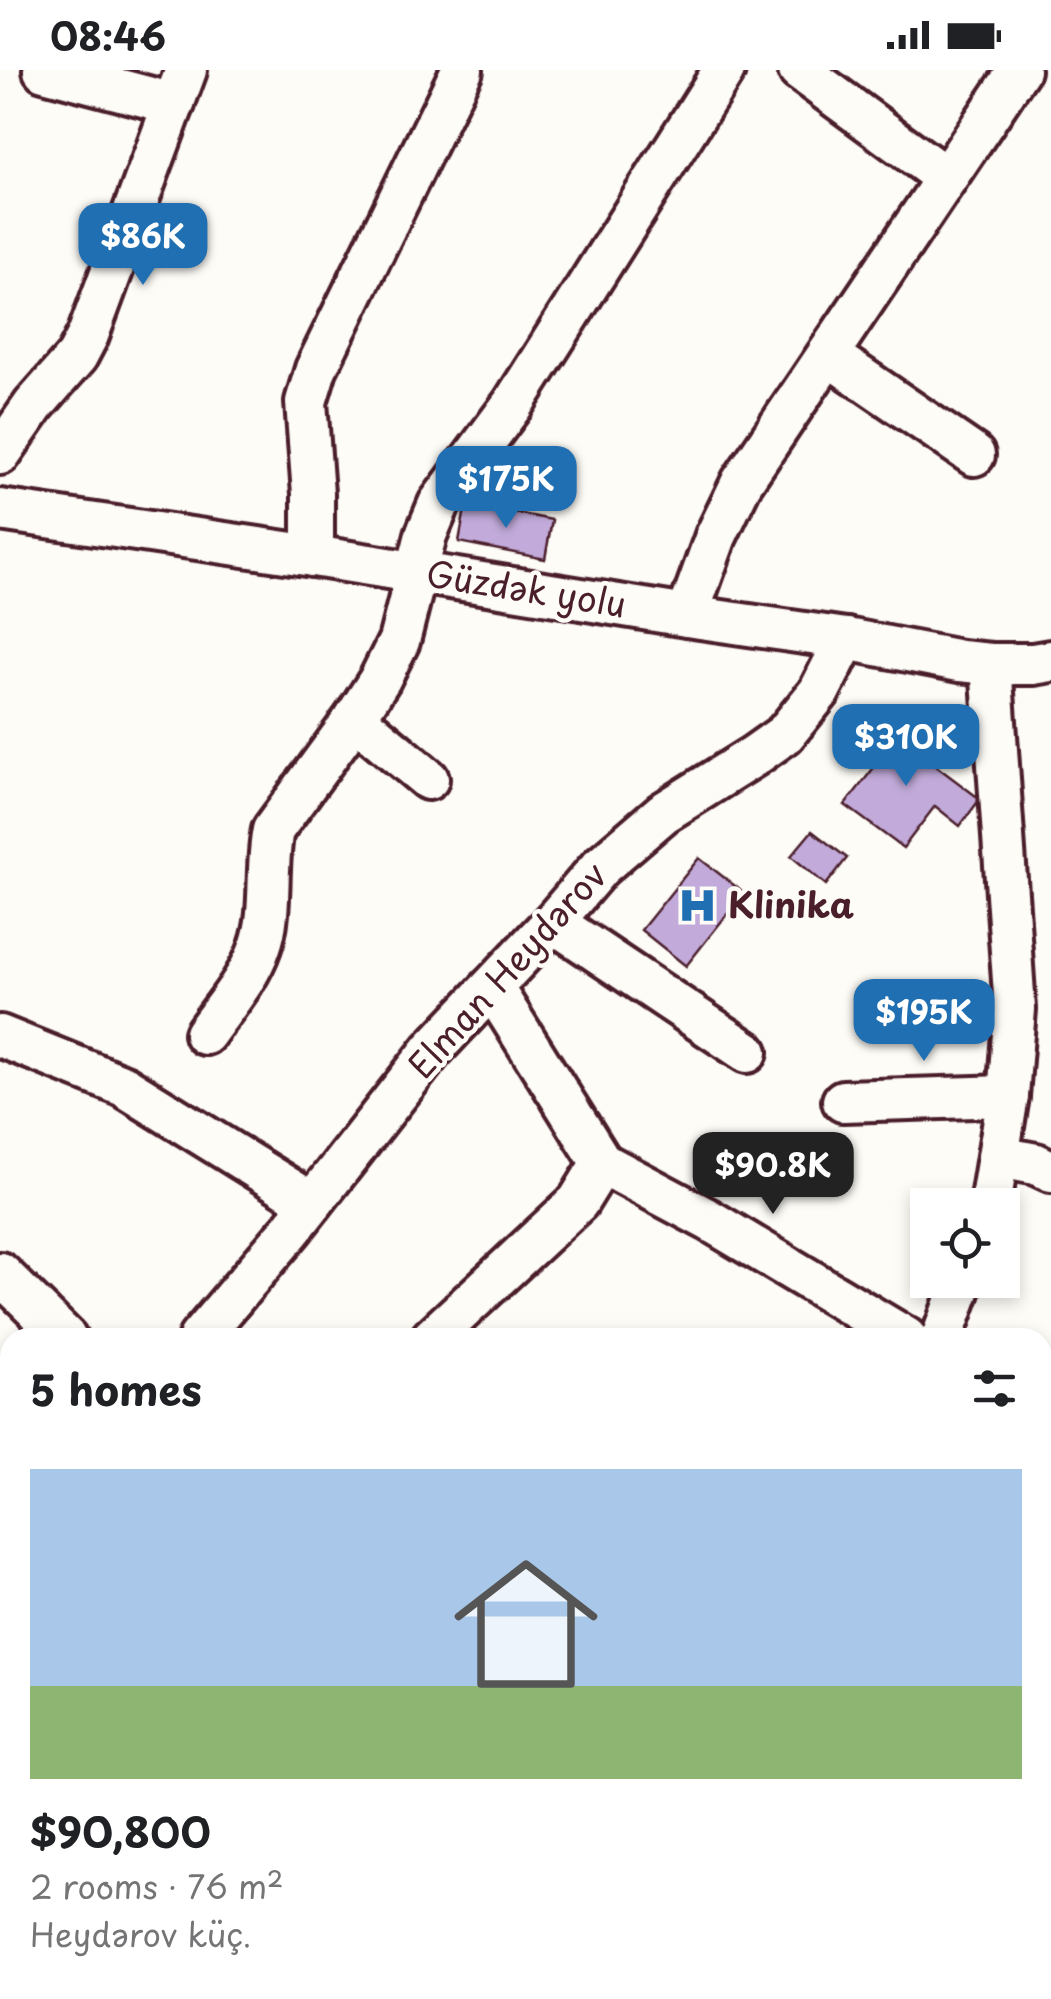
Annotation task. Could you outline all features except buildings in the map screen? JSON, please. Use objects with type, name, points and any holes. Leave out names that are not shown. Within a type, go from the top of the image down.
[{"type":"street","points":[[0,454],[34,405],[77,356],[88,335],[180,87],[44,70]]},
{"type":"street","points":[[313,556],[306,402],[316,368],[462,70]]},
{"type":"street","points":[[205,1034],[244,979],[260,947],[273,830],[380,679],[399,641],[426,535],[439,504],[513,404],[724,70]]},
{"type":"street","points":[[799,70],[946,178]]},
{"type":"street","points":[[687,616],[716,536],[742,482],[1019,70]]},
{"type":"street","points":[[828,355],[974,455]]},
{"type":"street","name":"Güzdək yolu","points":[[0,510],[990,664],[1051,661]]},
{"type":"street","name":"Elman Heydərov","points":[[207,1328],[432,1050],[554,922],[600,867],[663,813],[785,734],[819,692],[846,639]]},
{"type":"street","points":[[990,664],[1033,1011],[1008,1096],[993,1188]]},
{"type":"street","points":[[355,718],[428,779]]},
{"type":"street","points":[[554,922],[747,1052]]},
{"type":"street","points":[[492,987],[602,1163],[709,1220],[889,1328]]},
{"type":"street","points":[[0,1036],[124,1086],[312,1203]]},
{"type":"street","points":[[843,1101],[1008,1096]]},
{"type":"street","points":[[999,1157],[1051,1171]]},
{"type":"street","points":[[443,1328],[578,1202],[602,1163]]},
{"type":"street","points":[[0,1273],[56,1328]]},
{"type":"street","points":[[946,1328],[956,1298]]},
{"type":"place","name":"Klinika","points":[[698,906]]}]
